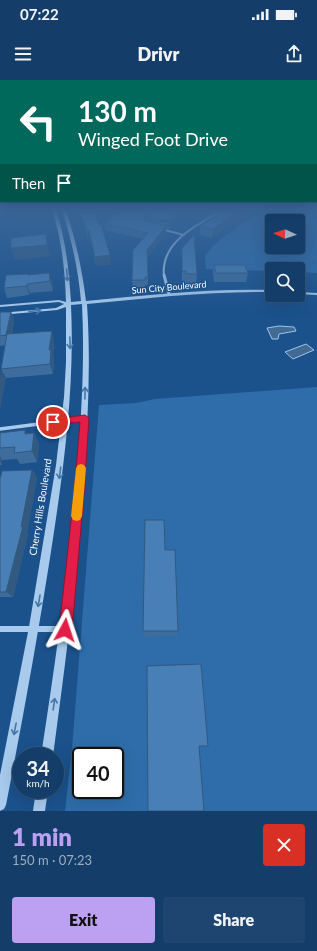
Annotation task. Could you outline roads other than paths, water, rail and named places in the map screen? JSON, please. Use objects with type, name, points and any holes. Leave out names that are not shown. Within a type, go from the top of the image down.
[{"type":"street","name":"Cherry Hills Boulevard","points":[[0,805],[34,629],[58,483],[66,420],[70,356],[65,256],[63,244]]},
{"type":"street","points":[[48,747],[65,630],[85,418],[86,338],[84,303],[74,244]]},
{"type":"street","points":[[169,294],[164,272],[170,248],[174,244]]},
{"type":"street","name":"Sun City Boulevard","points":[[0,314],[57,309],[68,304],[169,294],[265,291]]},
{"type":"street","points":[[305,293],[317,294]]},
{"type":"street","name":"Sun City Boulevard","points":[[0,306],[59,301],[68,304]]},
{"type":"street","points":[[0,428],[85,418]]},
{"type":"street","points":[[0,629],[65,630]]},
{"type":"street","points":[[39,811],[41,799]]}]
